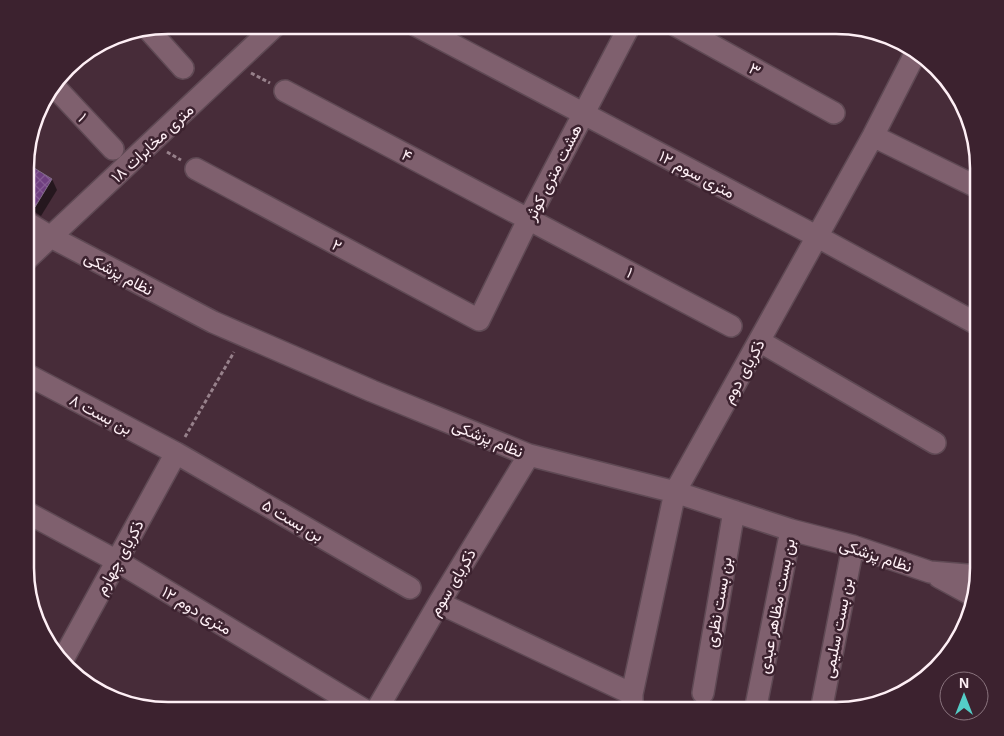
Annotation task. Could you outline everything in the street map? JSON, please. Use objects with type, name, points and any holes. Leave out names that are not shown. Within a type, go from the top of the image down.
[{"type":"street","name":"۱۸ متری مخابرات","points":[[34,253],[267,34]]},
{"type":"street","name":"۱۲ متری سوم","points":[[431,34],[818,237],[970,320]]},
{"type":"street","name":"هشت متری کوثر","points":[[478,320],[625,34]]},
{"type":"street","name":"۳","points":[[692,34],[834,113]]},
{"type":"street","points":[[152,35],[183,68]]},
{"type":"street","name":"ذکریای دوم","points":[[632,702],[675,492],[818,237],[913,58]]},
{"type":"street","name":"۱","points":[[58,91],[113,149]]},
{"type":"street","name":"۴","points":[[285,91],[529,218]]},
{"type":"street","points":[[873,136],[970,184]]},
{"type":"street","name":"۲","points":[[196,169],[478,320]]},
{"type":"street","name":"۱","points":[[529,218],[732,326]]},
{"type":"street","name":"نظام پزشکی","points":[[34,227],[51,238],[243,336],[372,392],[529,455],[675,492],[791,530],[853,546],[930,572],[970,575]]},
{"type":"street","points":[[759,341],[935,443]]},
{"type":"street","name":"بن بست ۸","points":[[34,378],[176,453]]},
{"type":"street","name":"ذکریای چهارم","points":[[65,655],[176,453]]},
{"type":"street","name":"بن بست ۵","points":[[176,453],[410,588]]},
{"type":"street","name":"ذکریای سوم","points":[[381,702],[529,455]]},
{"type":"street","name":"بن بست نظری","points":[[703,693],[734,511]]},
{"type":"street","name":"۱۲ متری دوم","points":[[34,516],[117,561],[351,702]]},
{"type":"street","name":"بن بست مظاهر عبدی","points":[[757,702],[791,530]]},
{"type":"street","name":"بن بست سلیمی","points":[[823,702],[853,546]]},
{"type":"street","points":[[930,572],[968,593]]},
{"type":"street","points":[[439,603],[632,702]]},
{"type":"path","points":[[235,64],[285,91]]},
{"type":"path","points":[[151,143],[196,169]]},
{"type":"path","points":[[176,453],[243,336]]},
{"type":"building","points":[[34,168],[52,179],[34,206]]}]
